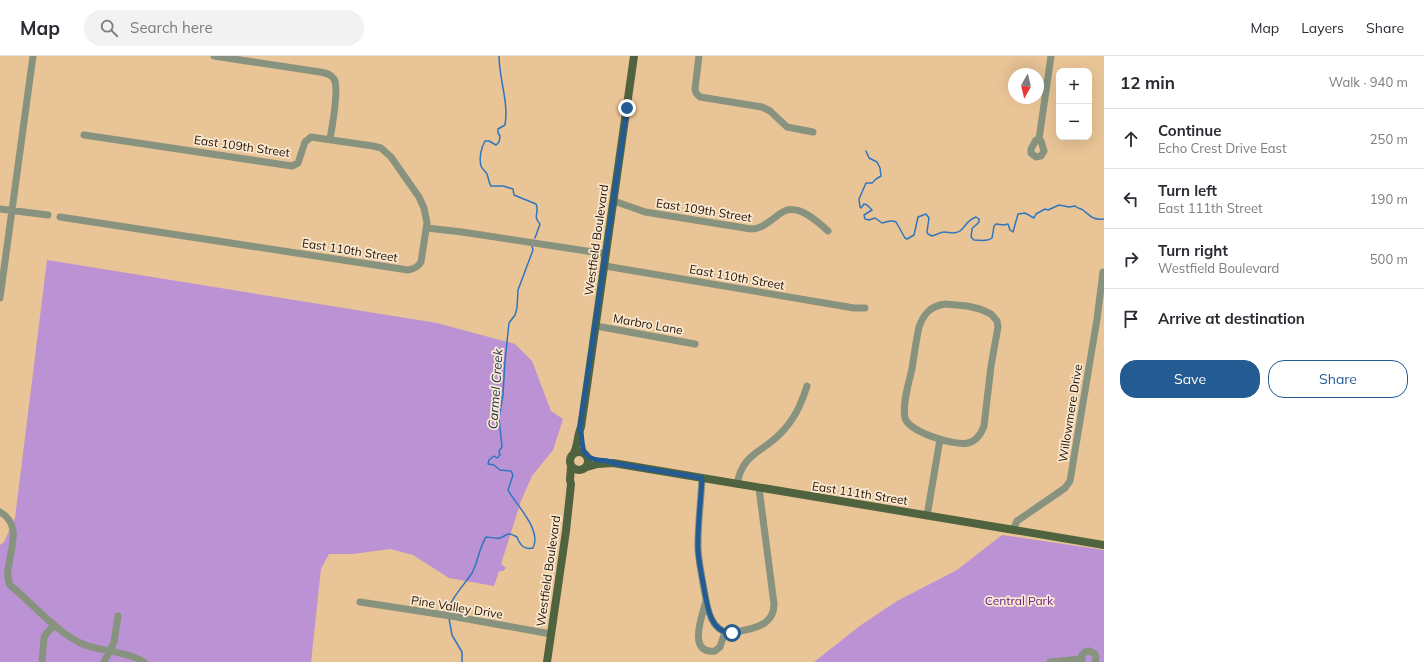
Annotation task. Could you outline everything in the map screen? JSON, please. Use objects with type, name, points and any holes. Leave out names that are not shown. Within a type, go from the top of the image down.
[{"type":"main road","name":"Westfield Boulevard","points":[[574,454],[578,444],[578,432],[596,326],[634,56]]},
{"type":"main road","name":"Westfield Boulevard","points":[[580,427],[586,456]]},
{"type":"main road","points":[[572,484],[576,476],[585,468],[588,463],[586,456],[580,452],[574,454],[570,459],[571,466],[576,470],[585,468]]},
{"type":"main road","name":"East 111th Street","points":[[586,456],[613,463],[1104,545]]},
{"type":"main road","name":"East 111th Street","points":[[585,468],[598,464],[613,463]]},
{"type":"main road","name":"Westfield Boulevard","points":[[547,662],[572,484],[570,480],[571,466]]},
{"type":"street","points":[[0,298],[32,56]]},
{"type":"street","points":[[214,56],[329,74],[335,81],[337,87],[330,139]]},
{"type":"street","points":[[699,56],[695,89],[696,93],[700,97],[762,107],[770,111],[787,127],[813,132]]},
{"type":"street","points":[[1039,140],[1051,56]]},
{"type":"street","name":"East 109th Street","points":[[84,135],[292,166],[300,159],[305,142],[311,137],[381,148],[387,153],[419,198],[426,217],[427,228]]},
{"type":"street","name":"East 109th Street","points":[[614,201],[645,212],[751,229],[758,229],[782,212],[792,210],[809,216],[820,223],[828,231]]},
{"type":"street","points":[[0,209],[48,216]]},
{"type":"street","name":"East 110th Street","points":[[60,217],[408,270],[414,269],[421,262],[427,228]]},
{"type":"street","points":[[427,228],[606,254]]},
{"type":"street","name":"East 110th Street","points":[[605,266],[865,308]]},
{"type":"street","name":"Willowmere Drive","points":[[1013,530],[1017,521],[1062,491],[1069,483],[1097,319],[1103,272]]},
{"type":"street","points":[[951,304],[980,308],[991,314],[997,321],[998,327],[991,366],[984,426],[980,435],[969,443],[940,439],[914,428],[907,422],[905,417],[905,406],[919,327],[924,316],[936,306],[951,304]]},
{"type":"street","name":"Marbro Lane","points":[[596,326],[695,344]]},
{"type":"street","points":[[737,484],[740,470],[744,463],[777,437],[792,419],[800,406],[807,386]]},
{"type":"street","points":[[927,516],[940,439]]},
{"type":"street","points":[[702,478],[698,544],[699,562],[706,601],[711,617],[725,632],[732,633],[756,627],[768,621],[773,612],[774,604],[759,488]]},
{"type":"street","points":[[0,512],[6,516],[11,524],[11,541],[5,575],[7,581],[54,625],[74,639],[100,649],[128,655],[144,662]]},
{"type":"street","points":[[706,601],[698,632],[698,640],[700,645],[705,649],[716,650],[720,647],[725,632]]},
{"type":"street","name":"Pine Valley Drive","points":[[360,602],[551,634]]},
{"type":"street","points":[[104,662],[111,651],[116,635],[118,616]]},
{"type":"street","points":[[42,662],[44,638],[54,625]]},
{"type":"street","points":[[1050,662],[1082,661],[1083,653],[1089,651],[1095,654],[1096,662]]},
{"type":"green space","points":[[47,260],[437,323],[515,344],[532,361],[551,411],[563,419],[553,450],[532,476],[521,501],[501,564],[506,568],[503,571],[499,571],[494,586],[449,578],[413,555],[390,549],[353,554],[329,554],[321,569],[311,662],[0,662],[0,545],[4,542],[15,518]]},
{"type":"green space","name":"Central Park","points":[[1002,535],[1104,550],[1104,662],[814,662],[861,625],[897,601],[957,570]]},
{"type":"waterway","name":"Carmel Creek","points":[[499,56],[500,73],[506,108],[505,125],[498,129],[500,136],[499,142],[496,145],[489,141],[485,141],[481,153],[481,166],[487,174],[491,186],[503,186],[513,189],[514,195],[536,204],[536,216],[540,224],[535,238]]},
{"type":"waterway","points":[[866,151],[869,158],[877,162],[880,168],[881,176],[872,183],[866,183],[859,199],[861,208],[864,204],[872,210],[864,215],[865,219],[869,220],[875,218],[882,223],[894,221],[907,239],[914,235],[918,217],[926,214],[929,218],[927,232],[932,236],[943,232],[958,232],[976,217],[979,219],[979,222],[972,230],[971,237],[974,240],[988,240],[992,238],[994,226],[996,224],[1008,224],[1010,230],[1013,232],[1018,214],[1025,213],[1034,218],[1036,214],[1045,209],[1048,210],[1059,205],[1069,207],[1075,206],[1094,218],[1104,219]]},
{"type":"waterway","name":"Carmel Creek","points":[[448,614],[454,598],[472,573],[486,537],[499,538],[511,534],[517,537],[521,545],[525,548],[533,548],[535,541],[534,534],[527,518],[508,490],[513,475],[511,471],[500,470],[494,465],[488,464],[489,460],[494,456],[497,458],[500,455],[499,451],[502,447],[499,418],[503,395],[509,323],[515,315],[518,290],[533,250],[532,246]]},
{"type":"waterway","name":"Carmel Creek","points":[[449,618],[452,635],[462,652],[462,662]]},
{"type":"route","points":[[627,108],[580,427],[584,454],[597,460],[610,461],[613,463],[702,478],[698,544],[699,562],[708,612],[717,625],[725,632],[732,633]]}]
